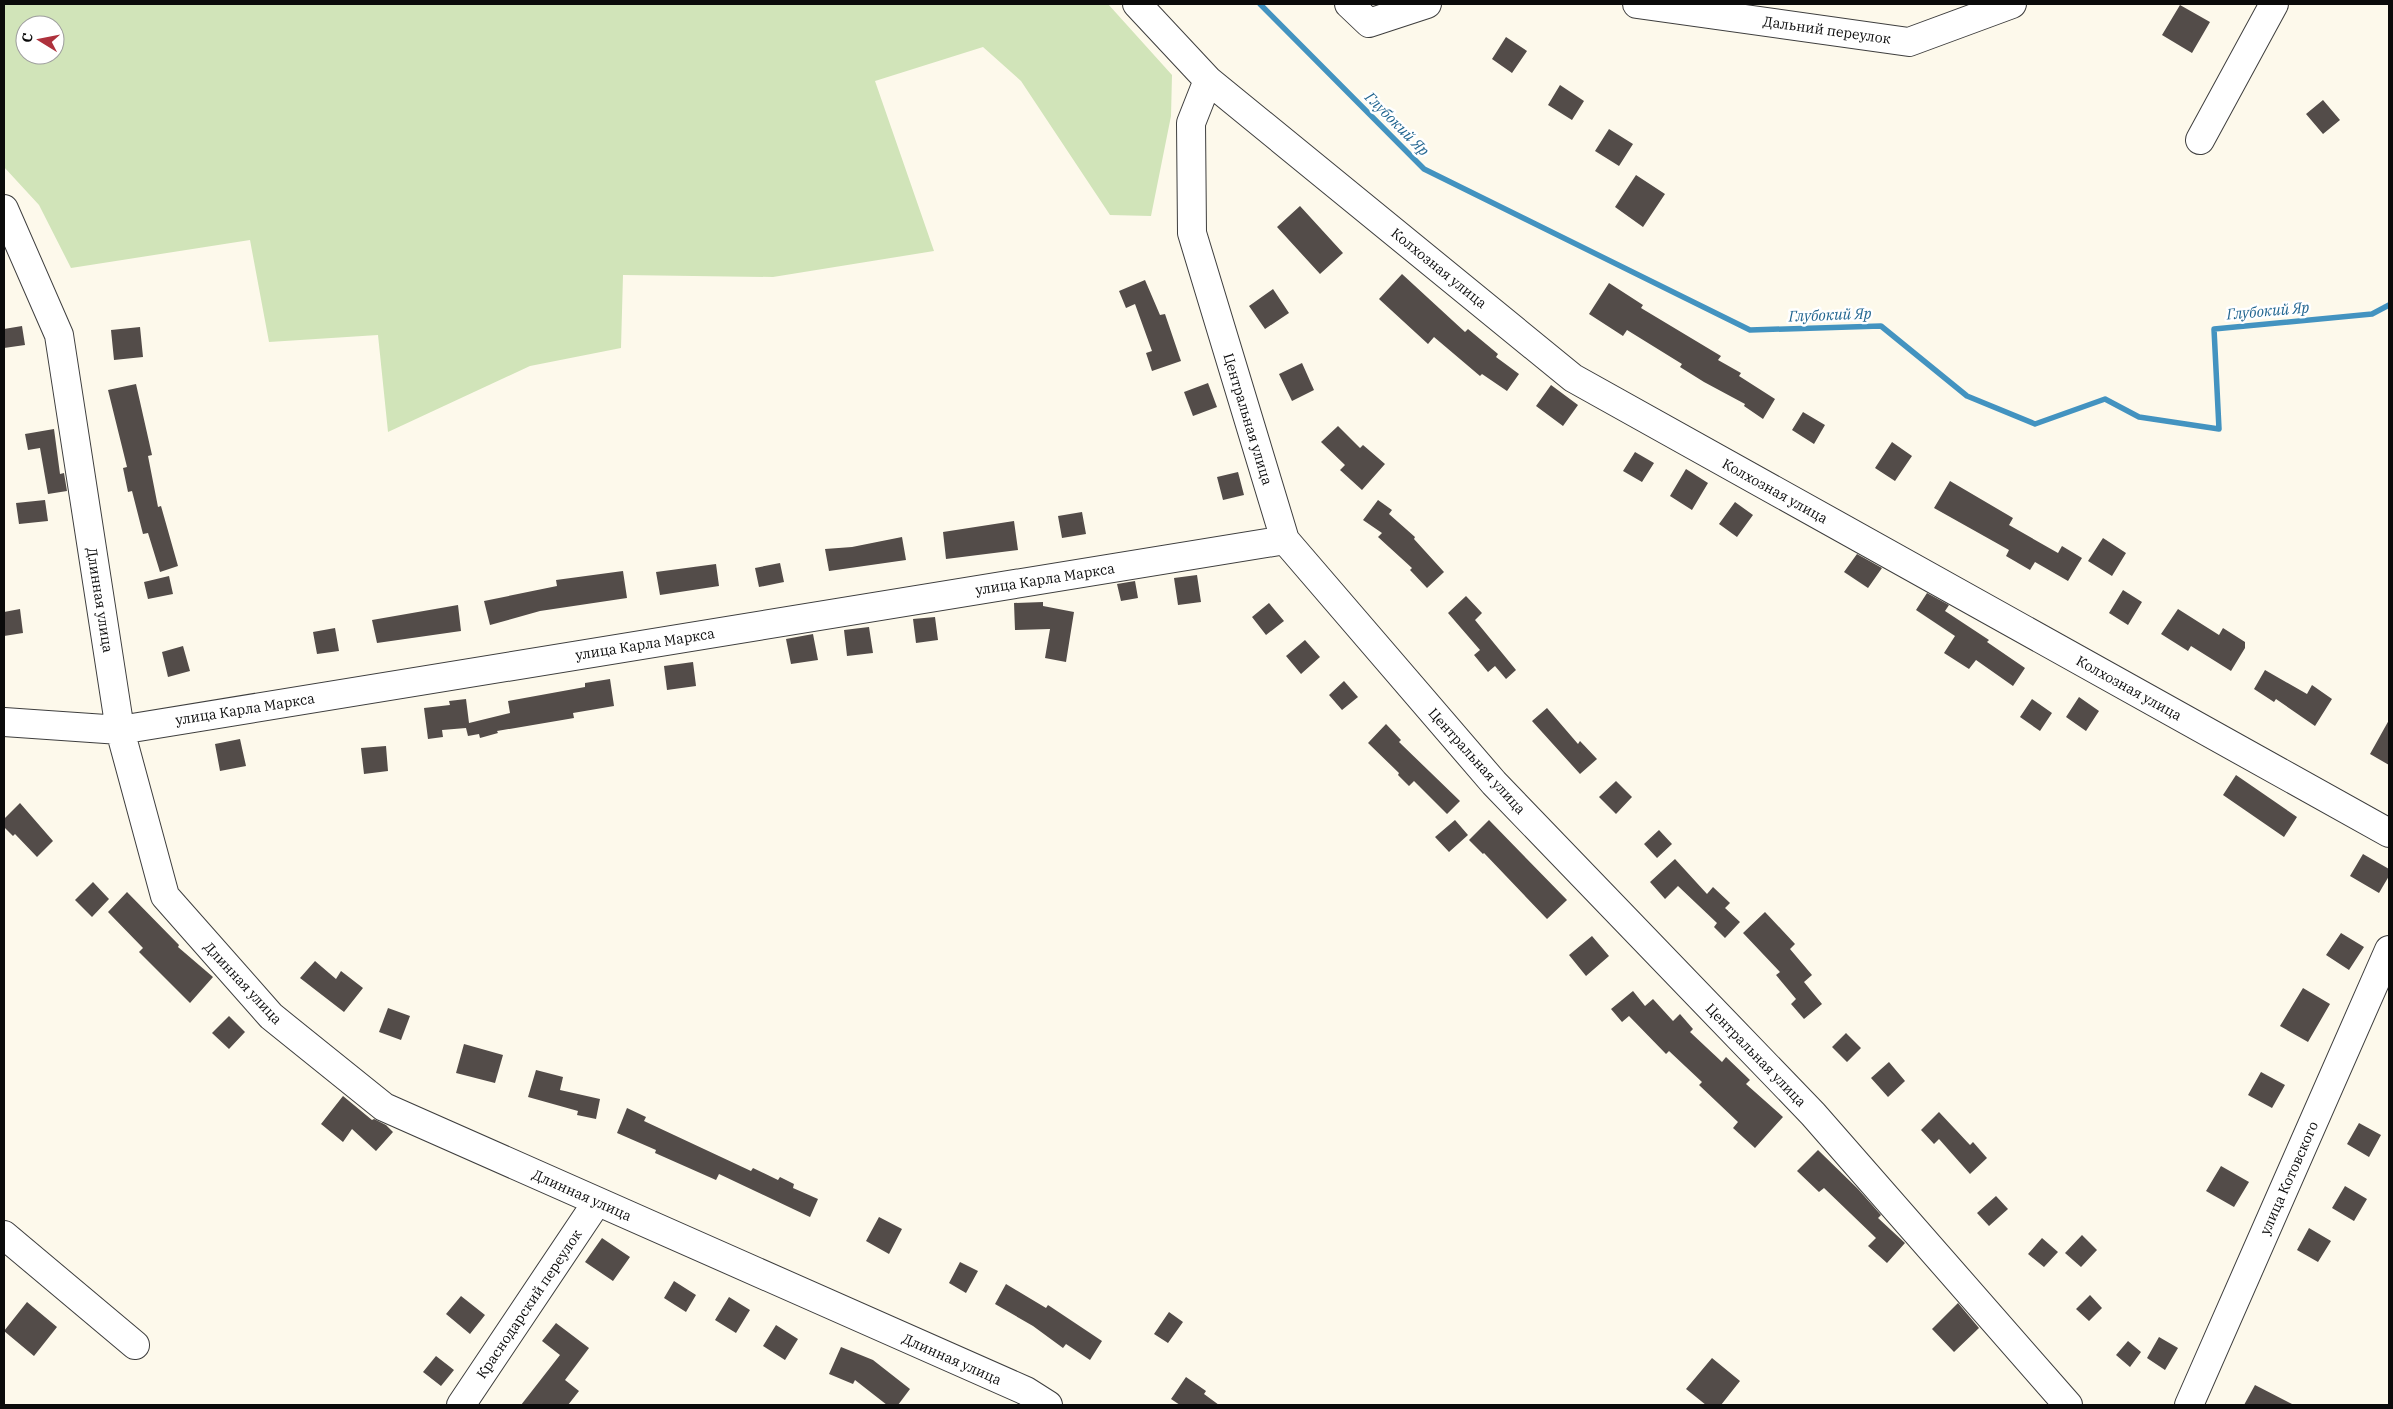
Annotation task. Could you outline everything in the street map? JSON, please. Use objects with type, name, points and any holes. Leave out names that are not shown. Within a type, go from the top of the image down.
[{"type":"street","points":[[1138,4],[1208,80]]},
{"type":"street","points":[[1349,4],[1369,23],[1427,4]]},
{"type":"street","name":"Дальний переулок","points":[[1637,4],[1908,42],[2012,4]]},
{"type":"street","points":[[2200,140],[2274,4]]},
{"type":"street","name":"Центральная улица","points":[[1208,80],[1191,122],[1192,234],[1285,540],[1494,783],[1813,1114],[2068,1405]]},
{"type":"street","name":"Колхозная улица","points":[[1208,80],[1573,378],[2389,833]]},
{"type":"street","name":"Длинная улица","points":[[4,209],[59,336],[120,730],[165,896],[271,1016],[384,1107],[1026,1391],[1048,1405]]},
{"type":"street","name":"улица Карла Маркса","points":[[4,722],[120,730],[1285,540]]},
{"type":"street","name":"улица Котовского","points":[[2190,1405],[2389,950]]},
{"type":"street","name":"Краснодарский переулок","points":[[461,1405],[597,1202]]},
{"type":"street","points":[[4,1235],[136,1345]]},
{"type":"green space","points":[[4,4],[1108,4],[1172,75],[1171,116],[1151,216],[1110,215],[1021,81],[983,47],[875,81],[934,251],[773,277],[623,275],[621,348],[530,366],[388,432],[378,335],[269,342],[250,240],[71,268],[39,205],[4,167]]},
{"type":"building","points":[[2180,5],[2210,22],[2192,53],[2162,35]]},
{"type":"building","points":[[1506,37],[1527,51],[1512,73],[1492,59]]},
{"type":"building","points":[[1560,85],[1584,101],[1572,120],[1548,105]]},
{"type":"building","points":[[2323,100],[2340,120],[2323,134],[2306,114]]},
{"type":"building","points":[[1609,129],[1633,144],[1619,166],[1595,151]]},
{"type":"building","points":[[1636,175],[1665,194],[1643,227],[1615,207]]},
{"type":"building","points":[[1300,206],[1343,253],[1320,274],[1277,227]]},
{"type":"building","points":[[1402,274],[1465,332],[1468,329],[1498,354],[1496,357],[1519,374],[1507,391],[1482,374],[1480,376],[1434,337],[1428,344],[1379,299]]},
{"type":"building","points":[[1145,280],[1160,315],[1165,314],[1181,361],[1152,371],[1146,353],[1152,351],[1135,304],[1126,308],[1119,291]]},
{"type":"building","points":[[1609,283],[1643,305],[1641,308],[1721,356],[1718,360],[1741,373],[1739,376],[1775,399],[1763,419],[1744,406],[1745,404],[1680,367],[1682,364],[1627,330],[1623,336],[1589,314]]},
{"type":"building","points":[[1273,289],[1289,313],[1265,329],[1249,306]]},
{"type":"building","points":[[22,326],[25,345],[4,348],[4,329]]},
{"type":"building","points":[[140,327],[143,357],[114,360],[111,330]]},
{"type":"building","points":[[1302,363],[1314,390],[1292,401],[1279,374]]},
{"type":"building","points":[[1208,383],[1217,407],[1193,416],[1184,392]]},
{"type":"building","points":[[136,384],[152,455],[148,456],[158,507],[161,506],[178,566],[160,572],[148,533],[143,534],[132,491],[128,492],[123,468],[127,467],[108,390]]},
{"type":"building","points":[[1551,385],[1578,405],[1563,426],[1536,406]]},
{"type":"building","points":[[1803,412],[1825,425],[1814,444],[1792,430]]},
{"type":"building","points":[[1338,426],[1360,448],[1363,445],[1385,464],[1362,490],[1340,470],[1345,465],[1321,442]]},
{"type":"building","points":[[54,429],[60,474],[64,473],[67,491],[48,494],[40,448],[28,450],[25,434]]},
{"type":"building","points":[[1892,442],[1912,456],[1895,481],[1875,468]]},
{"type":"building","points":[[1635,452],[1654,463],[1642,482],[1623,471]]},
{"type":"building","points":[[1686,469],[1708,483],[1692,510],[1670,496]]},
{"type":"building","points":[[1238,472],[1244,495],[1223,500],[1217,477]]},
{"type":"building","points":[[1950,481],[2013,518],[2009,525],[2058,553],[2062,546],[2082,558],[2068,581],[2035,562],[2030,570],[2006,556],[2009,550],[1934,508]]},
{"type":"building","points":[[45,500],[48,521],[19,524],[16,503]]},
{"type":"building","points":[[1378,500],[1392,510],[1389,514],[1415,537],[1414,539],[1444,572],[1427,588],[1410,570],[1412,568],[1378,537],[1382,533],[1363,520]]},
{"type":"building","points":[[1735,502],[1753,515],[1737,537],[1719,524]]},
{"type":"building","points":[[1082,512],[1086,534],[1062,538],[1058,516]]},
{"type":"building","points":[[1014,521],[1018,550],[946,559],[943,532]]},
{"type":"building","points":[[902,537],[906,560],[829,571],[825,549],[852,547]]},
{"type":"building","points":[[2103,538],[2126,553],[2112,576],[2088,561]]},
{"type":"building","points":[[1857,554],[1882,568],[1868,588],[1844,572]]},
{"type":"building","points":[[780,563],[784,582],[759,587],[755,568]]},
{"type":"building","points":[[716,564],[719,586],[660,595],[656,572]]},
{"type":"building","points":[[623,571],[627,598],[540,611],[490,625],[484,601],[557,586],[556,580]]},
{"type":"building","points":[[1197,575],[1201,602],[1178,605],[1174,578]]},
{"type":"building","points":[[169,576],[173,594],[148,599],[144,582]]},
{"type":"building","points":[[1135,581],[1138,598],[1121,601],[1117,584]]},
{"type":"building","points":[[2123,590],[2142,602],[2128,625],[2109,613]]},
{"type":"building","points":[[1927,593],[1949,605],[1945,611],[1989,640],[1987,642],[2025,668],[2013,686],[1976,660],[1969,669],[1944,653],[1955,636],[1916,610]]},
{"type":"building","points":[[1466,596],[1482,613],[1475,620],[1516,670],[1506,679],[1495,666],[1488,672],[1474,655],[1480,650],[1448,613]]},
{"type":"building","points":[[1043,602],[1043,606],[1074,612],[1066,662],[1045,658],[1050,629],[1015,630],[1014,603]]},
{"type":"building","points":[[1269,603],[1284,621],[1266,635],[1252,617]]},
{"type":"building","points":[[458,605],[461,631],[377,643],[372,620]]},
{"type":"building","points":[[20,609],[23,633],[4,636],[4,612]]},
{"type":"building","points":[[2178,609],[2219,635],[2223,628],[2245,642],[2245,648],[2231,671],[2191,646],[2188,651],[2161,634]]},
{"type":"building","points":[[935,617],[938,640],[916,643],[913,619]]},
{"type":"building","points":[[869,627],[873,653],[847,656],[844,630]]},
{"type":"building","points":[[335,628],[339,651],[317,654],[313,632]]},
{"type":"building","points":[[813,634],[818,660],[791,664],[786,639]]},
{"type":"building","points":[[1305,640],[1320,657],[1301,674],[1286,656]]},
{"type":"building","points":[[183,646],[190,671],[168,677],[162,652]]},
{"type":"building","points":[[693,662],[696,686],[667,690],[664,666]]},
{"type":"building","points":[[2265,670],[2307,694],[2312,685],[2332,699],[2315,726],[2276,699],[2274,702],[2254,689]]},
{"type":"building","points":[[610,679],[614,706],[573,713],[574,718],[497,731],[498,733],[480,738],[479,734],[468,736],[466,728],[442,730],[443,737],[428,739],[424,708],[450,705],[449,701],[466,699],[469,723],[510,713],[508,701],[585,687],[585,683]]},
{"type":"building","points":[[1344,681],[1358,697],[1342,710],[1329,695]]},
{"type":"building","points":[[2079,697],[2099,711],[2086,731],[2066,717]]},
{"type":"building","points":[[2032,699],[2052,713],[2040,731],[2020,717]]},
{"type":"building","points":[[1547,708],[1578,744],[1580,741],[1597,759],[1580,774],[1532,721]]},
{"type":"building","points":[[2389,720],[2389,765],[2370,754]]},
{"type":"building","points":[[1386,724],[1401,740],[1399,742],[1460,801],[1447,814],[1414,781],[1409,786],[1398,775],[1399,773],[1368,743]]},
{"type":"building","points":[[240,739],[246,766],[220,771],[215,744]]},
{"type":"building","points":[[386,746],[388,771],[364,774],[361,748]]},
{"type":"building","points":[[2236,775],[2297,817],[2284,837],[2223,795]]},
{"type":"building","points":[[1616,781],[1632,797],[1616,814],[1599,797]]},
{"type":"building","points":[[20,803],[53,841],[37,857],[15,834],[13,836],[4,827],[4,819]]},
{"type":"building","points":[[1455,820],[1468,835],[1449,852],[1435,837]]},
{"type":"building","points":[[1489,820],[1567,900],[1547,919],[1484,853],[1469,840]]},
{"type":"building","points":[[1659,830],[1672,844],[1657,858],[1644,844]]},
{"type":"building","points":[[2363,854],[2389,869],[2389,876],[2379,893],[2350,876]]},
{"type":"building","points":[[1675,859],[1707,894],[1713,887],[1730,903],[1725,908],[1740,922],[1725,938],[1714,927],[1717,923],[1678,886],[1665,899],[1650,882]]},
{"type":"building","points":[[93,882],[109,899],[92,917],[75,900]]},
{"type":"building","points":[[127,892],[179,945],[178,947],[213,977],[190,1003],[139,952],[143,948],[108,912]]},
{"type":"building","points":[[1765,912],[1795,944],[1790,949],[1812,975],[1804,982],[1822,1004],[1804,1019],[1791,1004],[1796,999],[1776,975],[1780,972],[1743,933]]},
{"type":"building","points":[[2341,933],[2364,947],[2349,970],[2326,955]]},
{"type":"building","points":[[1592,936],[1609,956],[1586,976],[1569,955]]},
{"type":"building","points":[[315,961],[336,979],[341,971],[363,988],[344,1012],[300,978]]},
{"type":"building","points":[[2303,988],[2330,1004],[2308,1042],[2280,1026]]},
{"type":"building","points":[[1633,991],[1645,1006],[1653,999],[1673,1021],[1680,1014],[1693,1029],[1690,1032],[1722,1062],[1726,1057],[1750,1080],[1746,1084],[1783,1117],[1755,1148],[1733,1128],[1738,1122],[1699,1085],[1702,1082],[1669,1051],[1666,1054],[1629,1016],[1622,1022],[1611,1009]]},
{"type":"building","points":[[388,1008],[410,1016],[401,1040],[379,1032]]},
{"type":"building","points":[[229,1016],[245,1032],[229,1049],[212,1033]]},
{"type":"building","points":[[1846,1033],[1861,1048],[1847,1062],[1832,1047]]},
{"type":"building","points":[[464,1044],[503,1055],[495,1083],[456,1073]]},
{"type":"building","points":[[1889,1062],[1905,1081],[1888,1097],[1871,1078]]},
{"type":"building","points":[[536,1070],[563,1077],[560,1090],[600,1099],[596,1119],[577,1115],[578,1111],[528,1097]]},
{"type":"building","points":[[2261,1072],[2285,1085],[2272,1108],[2248,1095]]},
{"type":"building","points":[[343,1096],[372,1120],[374,1119],[386,1125],[393,1132],[376,1151],[352,1129],[343,1142],[321,1124]]},
{"type":"building","points":[[627,1108],[646,1117],[644,1121],[751,1171],[753,1168],[778,1180],[780,1177],[794,1184],[793,1188],[818,1199],[810,1217],[719,1174],[716,1180],[655,1153],[656,1150],[617,1133]]},
{"type":"building","points":[[1939,1112],[1970,1145],[1973,1142],[1987,1158],[1970,1174],[1939,1139],[1934,1144],[1921,1130]]},
{"type":"building","points":[[2359,1123],[2381,1135],[2369,1157],[2347,1144]]},
{"type":"building","points":[[1818,1150],[1858,1189],[1881,1215],[1878,1218],[1905,1243],[1887,1263],[1868,1246],[1876,1238],[1824,1188],[1819,1192],[1797,1171]]},
{"type":"building","points":[[2221,1166],[2249,1182],[2234,1207],[2206,1191]]},
{"type":"building","points":[[2345,1186],[2367,1199],[2354,1221],[2332,1208]]},
{"type":"building","points":[[1996,1196],[2008,1209],[1989,1226],[1977,1213]]},
{"type":"building","points":[[879,1217],[902,1229],[889,1254],[866,1241]]},
{"type":"building","points":[[2309,1228],[2331,1241],[2318,1262],[2297,1250]]},
{"type":"building","points":[[2082,1235],[2097,1250],[2081,1267],[2065,1253]]},
{"type":"building","points":[[602,1238],[630,1257],[613,1281],[585,1262]]},
{"type":"building","points":[[2042,1238],[2058,1252],[2044,1267],[2028,1254]]},
{"type":"building","points":[[960,1262],[978,1271],[966,1293],[949,1283]]},
{"type":"building","points":[[674,1281],[696,1295],[686,1312],[664,1298]]},
{"type":"building","points":[[1006,1284],[1046,1308],[1048,1305],[1102,1341],[1090,1360],[1066,1344],[1063,1348],[1033,1326],[995,1304]]},
{"type":"building","points":[[2090,1295],[2102,1308],[2089,1321],[2076,1309]]},
{"type":"building","points":[[461,1296],[485,1315],[470,1334],[446,1314]]},
{"type":"building","points":[[729,1297],[750,1310],[736,1333],[715,1320]]},
{"type":"building","points":[[27,1302],[57,1327],[34,1356],[4,1331]]},
{"type":"building","points":[[1958,1303],[1979,1328],[1954,1352],[1932,1329]]},
{"type":"building","points":[[1169,1312],[1183,1322],[1168,1343],[1154,1334]]},
{"type":"building","points":[[556,1323],[589,1348],[565,1380],[579,1391],[568,1405],[521,1405],[560,1355],[542,1341]]},
{"type":"building","points":[[776,1325],[798,1339],[785,1360],[763,1346]]},
{"type":"building","points":[[2159,1337],[2178,1348],[2165,1370],[2147,1358]]},
{"type":"building","points":[[2128,1341],[2141,1352],[2130,1367],[2116,1355]]},
{"type":"building","points":[[841,1347],[873,1360],[910,1389],[898,1405],[887,1405],[855,1380],[853,1384],[829,1374]]},
{"type":"building","points":[[436,1356],[454,1370],[441,1386],[423,1372]]},
{"type":"building","points":[[1712,1358],[1740,1381],[1721,1405],[1706,1405],[1686,1389]]},
{"type":"building","points":[[1186,1377],[1206,1391],[1204,1394],[1219,1405],[1180,1405],[1171,1399]]},
{"type":"building","points":[[2255,1385],[2294,1405],[2244,1405]]},
{"type":"waterway","name":"Глубокий Яр","points":[[1260,4],[1424,169],[1750,330],[1881,326],[1967,396],[2035,424],[2105,399],[2139,417],[2219,429],[2214,329],[2372,314],[2389,305]]}]
